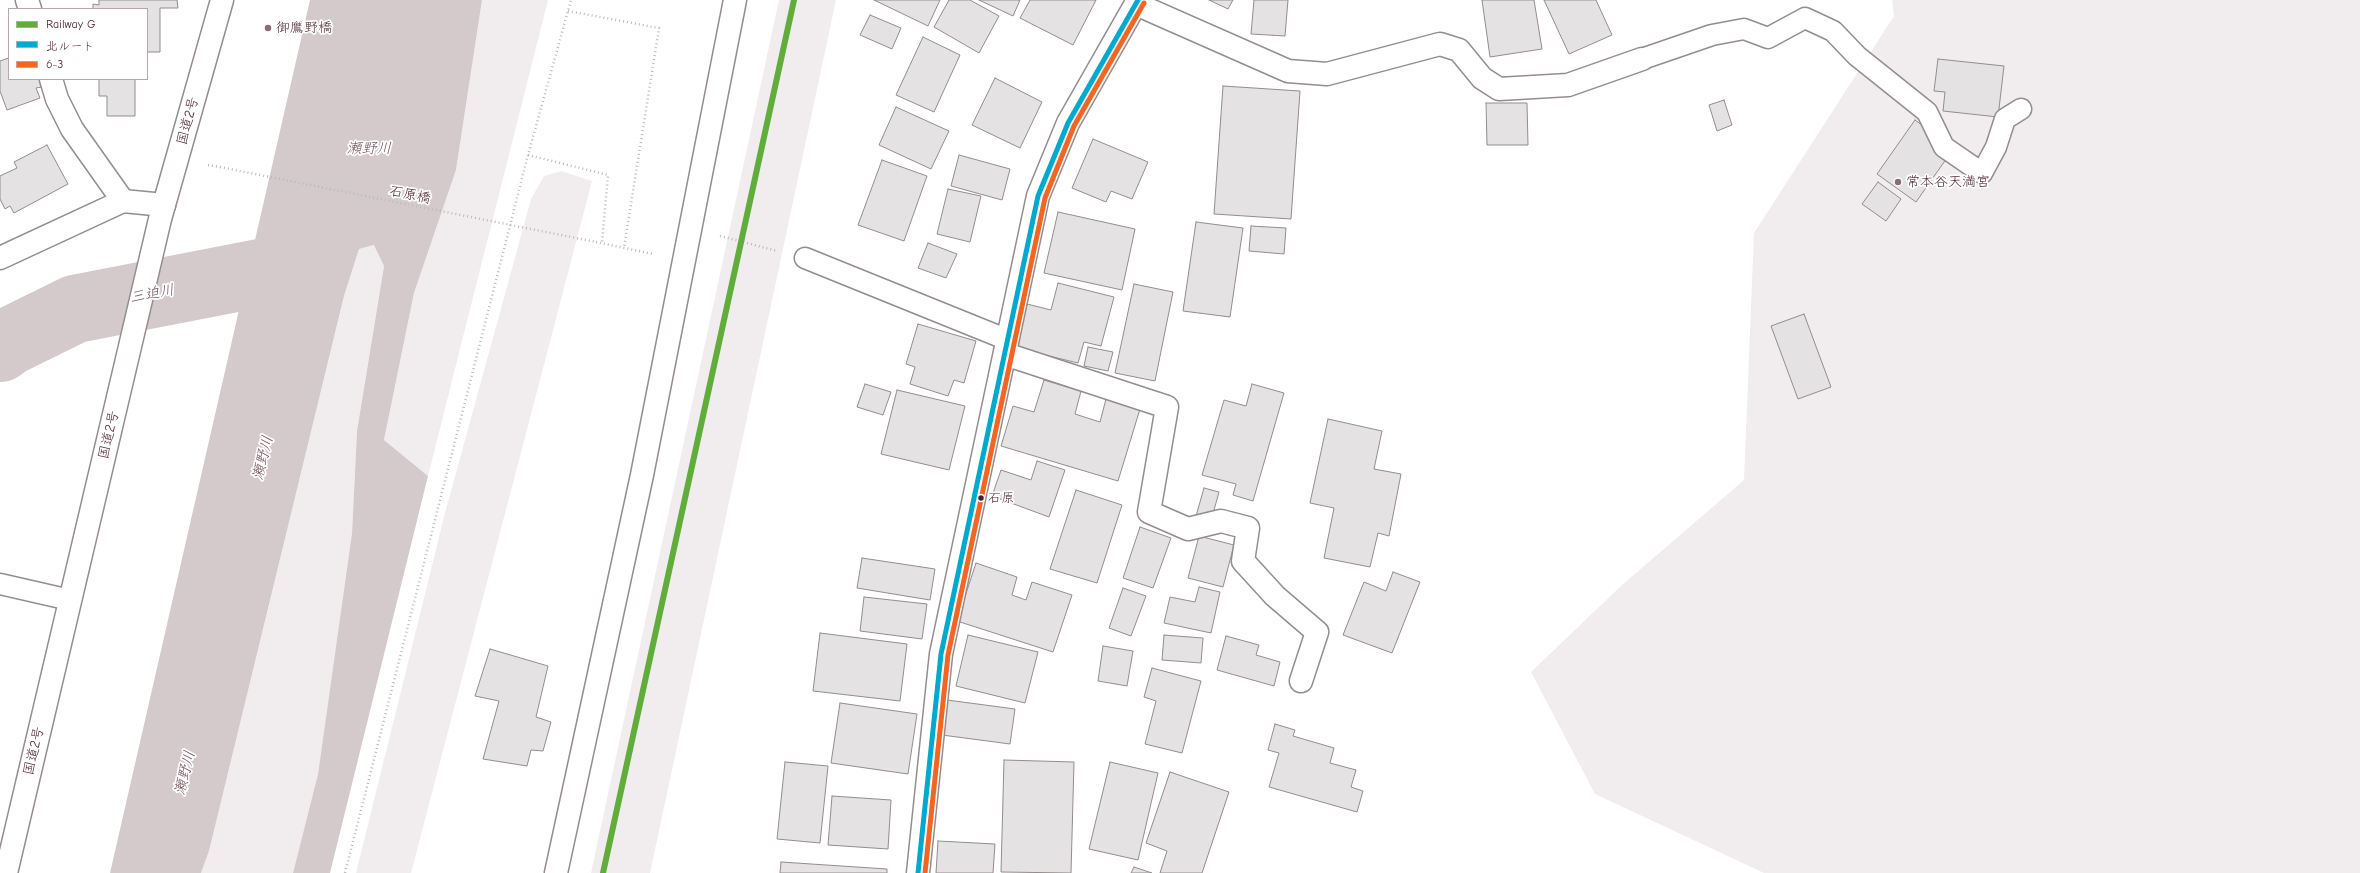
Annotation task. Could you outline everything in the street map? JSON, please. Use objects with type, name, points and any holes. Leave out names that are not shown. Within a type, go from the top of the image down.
[{"type":"main road","name":"国道2号","points":[[6,873],[162,212],[222,0]]},
{"type":"main road","points":[[556,873],[642,475],[735,0]]},
{"type":"main road","points":[[918,873],[941,654],[1038,196],[1068,123],[1137,2],[1288,71],[1327,74],[1440,44],[1459,50],[1482,78],[1499,89],[1568,86],[1642,59]]},
{"type":"main road","points":[[51,80],[57,99],[72,128],[123,201],[162,212]]},
{"type":"main road","points":[[0,258],[123,201]]},
{"type":"main road","points":[[1006,347],[1167,407],[1149,512],[1188,529],[1221,521],[1248,528],[1243,561],[1275,596],[1317,632],[1301,681]]},
{"type":"lane","points":[[1642,59],[1712,35],[1744,29],[1768,38],[1805,18],[1833,31],[1856,56],[1927,112],[1944,147],[1982,173],[1996,147],[2005,119],[2021,110]]},
{"type":"lane","points":[[805,258],[1006,347]]},
{"type":"lane","points":[[0,584],[70,600]]},
{"type":"path","points":[[345,873],[528,155],[571,0]]},
{"type":"path","points":[[568,11],[659,28],[624,248]]},
{"type":"path","points":[[528,155],[608,175],[602,244]]},
{"type":"path","name":"石原橋","points":[[220,167],[659,255]]},
{"type":"path","points":[[719,228],[718,236],[805,258]]},
{"type":"shaded area","points":[[482,0],[548,0],[428,476],[384,440],[414,293],[456,170]]},
{"type":"shaded area","points":[[779,0],[836,0],[650,873],[591,873]]},
{"type":"shaded area","points":[[1892,0],[2360,0],[2360,873],[1764,873],[1595,794],[1531,672],[1622,585],[1744,480],[1754,233],[1894,16]]},
{"type":"shaded area","points":[[561,171],[592,181],[411,873],[356,873],[445,513],[531,199],[544,176]]},
{"type":"shaded area","points":[[375,245],[384,266],[357,431],[352,533],[318,774],[293,873],[201,873],[209,851],[344,296],[359,249]]},
{"type":"water","name":"瀬野川","points":[[310,0],[482,0],[456,170],[414,293],[384,440],[428,476],[330,873],[293,873],[318,774],[352,533],[357,431],[384,266],[374,245],[359,249],[344,296],[209,851],[201,873],[110,873]]},
{"type":"building","points":[[99,0],[177,0],[178,8],[160,8],[160,52],[148,52],[148,8],[93,8],[93,4],[99,5]]},
{"type":"building","points":[[874,0],[940,0],[928,26]]},
{"type":"building","points":[[949,0],[970,0],[999,16],[979,53],[934,27]]},
{"type":"building","points":[[979,0],[1020,0],[1013,16]]},
{"type":"building","points":[[1030,0],[1096,0],[1073,45],[1020,18]]},
{"type":"building","points":[[1209,0],[1233,0],[1228,9]]},
{"type":"building","points":[[1254,0],[1288,0],[1285,36],[1251,34]]},
{"type":"building","points":[[1482,0],[1534,0],[1542,49],[1490,57]]},
{"type":"building","points":[[1544,0],[1596,0],[1612,35],[1569,54]]},
{"type":"building","points":[[870,15],[901,28],[892,49],[860,35]]},
{"type":"building","points":[[923,37],[960,55],[934,112],[896,95]]},
{"type":"building","points":[[8,58],[8,80],[39,80],[42,87],[36,88],[40,98],[7,110],[0,91],[0,61]]},
{"type":"building","points":[[1938,59],[2004,66],[1998,117],[1943,111],[1945,92],[1934,91]]},
{"type":"building","points":[[995,78],[1042,102],[1020,148],[972,125]]},
{"type":"building","points":[[99,80],[135,80],[135,116],[107,116],[107,96],[99,96]]},
{"type":"building","points":[[1223,86],[1300,91],[1291,219],[1214,214]]},
{"type":"building","points":[[1724,100],[1732,125],[1717,131],[1709,105]]},
{"type":"building","points":[[1486,103],[1527,103],[1528,145],[1487,145]]},
{"type":"building","points":[[896,107],[949,131],[931,169],[879,145]]},
{"type":"building","points":[[1915,120],[1934,134],[1929,141],[1949,155],[1916,202],[1877,174]]},
{"type":"building","points":[[1093,139],[1148,162],[1132,199],[1111,191],[1106,202],[1072,188]]},
{"type":"building","points":[[47,145],[68,184],[14,213],[10,206],[5,209],[0,199],[0,176],[17,168],[14,162]]},
{"type":"building","points":[[959,155],[1010,169],[1002,200],[951,186]]},
{"type":"building","points":[[882,160],[927,176],[904,241],[858,225]]},
{"type":"building","points":[[1878,182],[1901,199],[1886,221],[1862,204]]},
{"type":"building","points":[[948,189],[981,196],[970,242],[937,234]]},
{"type":"building","points":[[1058,212],[1135,229],[1122,290],[1044,273]]},
{"type":"building","points":[[1196,222],[1243,228],[1230,317],[1183,311]]},
{"type":"building","points":[[1251,226],[1286,228],[1284,254],[1249,251]]},
{"type":"building","points":[[928,243],[957,254],[946,278],[918,268]]},
{"type":"building","points":[[1058,283],[1114,297],[1101,346],[1084,342],[1078,363],[1016,348],[1027,304],[1051,310]]},
{"type":"building","points":[[1134,284],[1173,292],[1155,381],[1115,373]]},
{"type":"building","points":[[1804,314],[1831,387],[1798,399],[1771,326]]},
{"type":"building","points":[[918,324],[976,341],[964,383],[954,380],[948,396],[910,384],[915,367],[906,364]]},
{"type":"building","points":[[1088,347],[1113,352],[1108,371],[1084,366]]},
{"type":"building","points":[[1044,380],[1081,391],[1075,414],[1100,422],[1106,399],[1140,409],[1118,481],[1001,446],[1013,406],[1034,412]]},
{"type":"building","points":[[865,384],[891,392],[883,415],[857,407]]},
{"type":"building","points":[[1252,384],[1284,393],[1253,501],[1233,495],[1236,484],[1202,475],[1224,400],[1246,406]]},
{"type":"building","points":[[897,390],[965,406],[949,470],[881,454]]},
{"type":"building","points":[[1328,419],[1382,431],[1374,469],[1401,474],[1389,536],[1378,533],[1370,567],[1324,558],[1334,508],[1310,503]]},
{"type":"building","points":[[1037,461],[1065,470],[1049,517],[992,496],[1001,470],[1031,480]]},
{"type":"building","points":[[1204,488],[1219,492],[1211,521],[1196,516]]},
{"type":"building","points":[[1076,490],[1122,505],[1097,583],[1050,569]]},
{"type":"building","points":[[1140,527],[1171,538],[1153,588],[1123,578]]},
{"type":"building","points":[[1199,536],[1234,545],[1223,587],[1188,578]]},
{"type":"building","points":[[862,558],[935,569],[930,600],[857,588]]},
{"type":"building","points":[[976,563],[1017,577],[1012,595],[1026,600],[1032,582],[1072,595],[1053,652],[957,621]]},
{"type":"building","points":[[1393,572],[1420,582],[1392,653],[1343,635],[1364,582],[1386,591]]},
{"type":"building","points":[[1199,587],[1220,592],[1211,633],[1164,623],[1170,597],[1195,602]]},
{"type":"building","points":[[1123,588],[1146,596],[1131,636],[1109,628]]},
{"type":"building","points":[[864,597],[927,604],[922,639],[860,631]]},
{"type":"building","points":[[820,633],[907,644],[900,701],[813,691]]},
{"type":"building","points":[[968,635],[1038,652],[1025,703],[956,686]]},
{"type":"building","points":[[1164,635],[1203,638],[1201,663],[1162,660]]},
{"type":"building","points":[[1226,636],[1259,645],[1256,655],[1280,662],[1274,686],[1217,670]]},
{"type":"building","points":[[1103,646],[1133,651],[1127,686],[1098,681]]},
{"type":"building","points":[[490,649],[548,666],[536,717],[551,722],[543,751],[531,750],[527,766],[483,759],[499,701],[475,696]]},
{"type":"building","points":[[1152,668],[1201,681],[1182,753],[1145,744],[1156,701],[1144,697]]},
{"type":"building","points":[[947,700],[1015,709],[1010,744],[942,735]]},
{"type":"building","points":[[840,703],[917,714],[908,774],[831,763]]},
{"type":"building","points":[[1275,724],[1295,730],[1293,736],[1334,748],[1330,763],[1356,770],[1351,787],[1363,791],[1357,812],[1269,787],[1279,753],[1268,750]]},
{"type":"building","points":[[1004,760],[1074,762],[1071,873],[1001,872]]},
{"type":"building","points":[[785,762],[828,766],[820,843],[777,839]]},
{"type":"building","points":[[1110,762],[1158,773],[1138,860],[1089,849]]},
{"type":"building","points":[[1170,772],[1229,792],[1202,873],[1160,873],[1167,851],[1146,843]]},
{"type":"building","points":[[832,796],[891,800],[888,849],[828,845]]},
{"type":"building","points":[[938,841],[995,844],[993,873],[936,873]]},
{"type":"building","points":[[781,862],[887,869],[887,873],[780,873]]},
{"type":"building","points":[[1134,867],[1152,873],[1131,873]]},
{"type":"waterway","name":"三迫川","points":[[0,348],[8,342],[75,309],[312,263]]},
{"type":"rail line","name":"G","points":[[603,873],[794,0]]},
{"type":"transit line","name":"北ルート","points":[[918,873],[941,654],[1038,196],[1068,123],[1138,0]]},
{"type":"transit line","name":"6-3","points":[[925,873],[948,655],[1045,198],[1074,126],[1144,3]]},
{"type":"place","name":"御鷹野橋","points":[[268,28]]},
{"type":"place","name":"常本谷天満宮","points":[[1898,182]]},
{"type":"place","name":"石原","points":[[981,498]]}]
